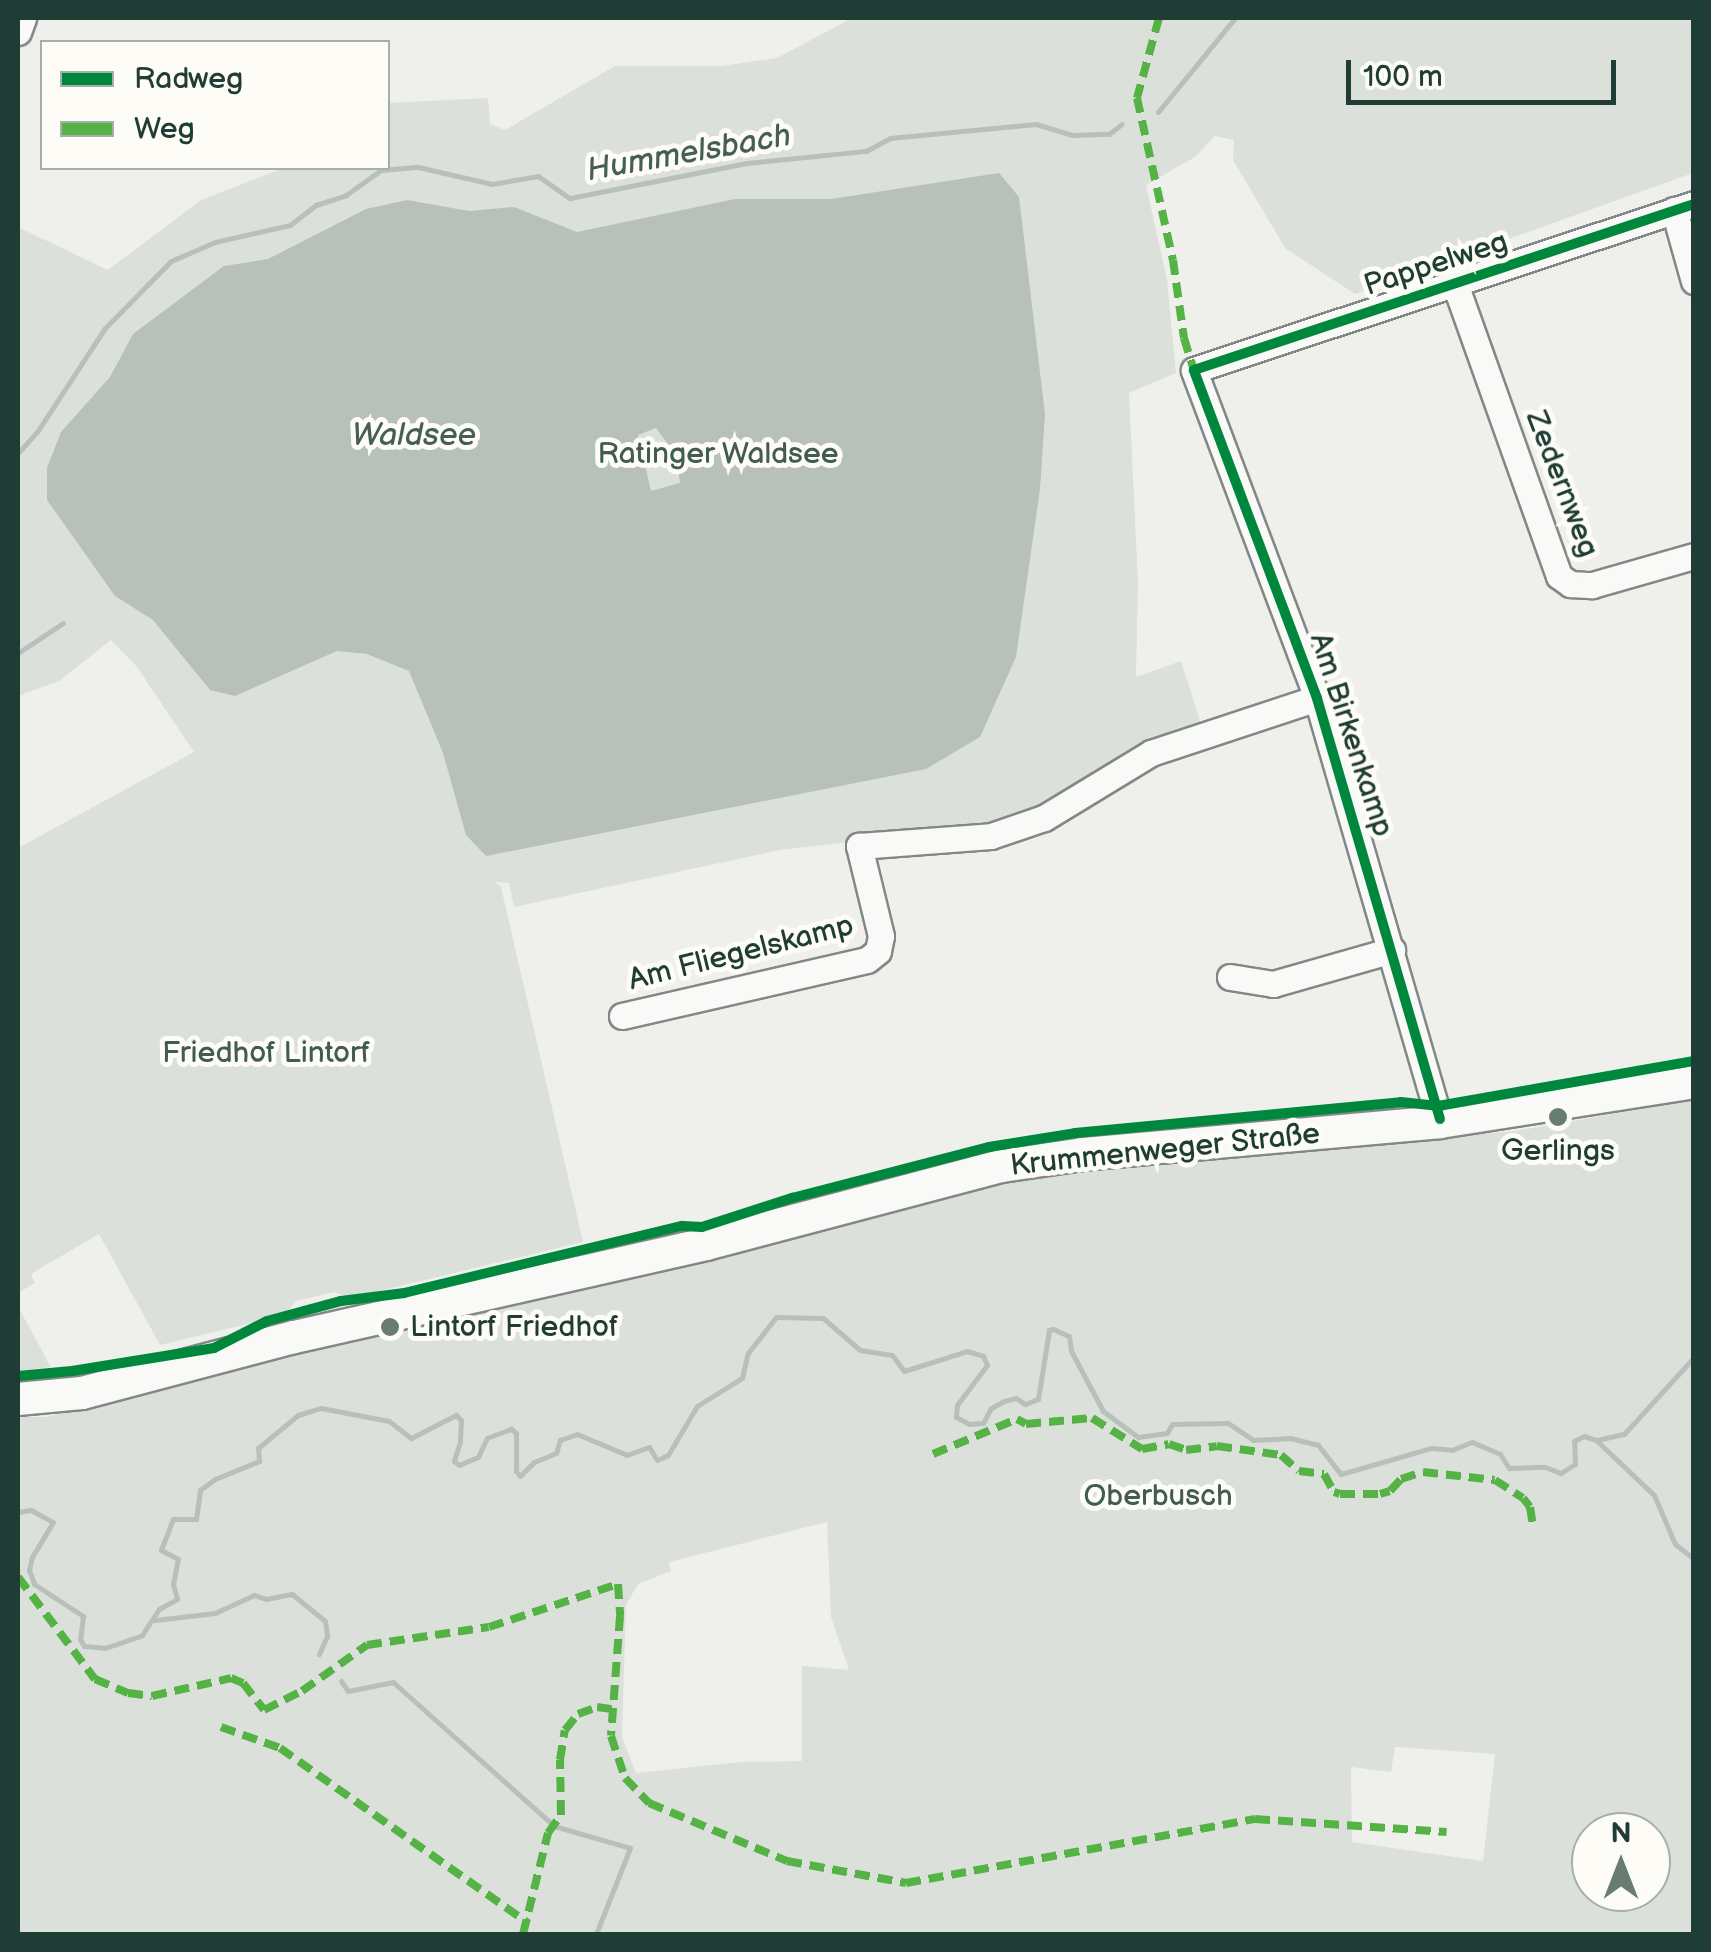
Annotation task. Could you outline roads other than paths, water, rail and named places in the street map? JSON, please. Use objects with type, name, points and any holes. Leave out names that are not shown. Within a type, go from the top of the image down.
[{"type":"main road","name":"Krummenweger Straße","points":[[18,1399],[82,1393],[294,1337],[706,1244],[1002,1166],[1083,1154],[1440,1122],[1694,1082]]},
{"type":"street","points":[[18,32],[23,18]]},
{"type":"street","points":[[1684,207],[1694,281]]},
{"type":"street","name":"Pappelweg","points":[[1194,370],[1684,207]]},
{"type":"street","name":"Zedernweg","points":[[1455,284],[1559,576],[1570,584],[1592,585],[1694,556]]},
{"type":"street","name":"Am Birkenkamp","points":[[1194,370],[1316,698],[1440,1122]]},
{"type":"street","name":"Am Fliegelskamp","points":[[622,1016],[867,960],[878,950],[881,936],[859,846],[991,836],[1044,818],[1151,753],[1316,698]]},
{"type":"street","points":[[1230,977],[1273,984],[1392,950]]},
{"type":"water","name":"Waldsee","points":[[999,173],[1019,197],[1045,414],[1040,489],[1016,657],[980,737],[926,769],[486,856],[466,835],[443,753],[409,671],[367,654],[337,651],[235,696],[210,690],[153,620],[115,596],[47,500],[47,468],[61,432],[110,377],[133,334],[224,266],[268,259],[366,209],[407,200],[469,211],[514,207],[577,232],[735,199],[831,199]],"holes":[[[656,428],[676,455],[680,483],[651,491],[638,435]]]},
{"type":"waterway","name":"Hummelsbach","points":[[1158,112],[1235,18]]},
{"type":"waterway","name":"Hummelsbach","points":[[390,169],[418,167],[492,184],[538,176],[570,198],[747,163],[866,151],[890,138],[1036,124],[1072,135],[1109,134],[1122,124]]},
{"type":"waterway","name":"Hummelsbach","points":[[18,453],[37,432],[105,328],[171,261],[215,242],[290,225],[316,205],[346,195],[381,170]]},
{"type":"waterway","points":[[18,653],[63,623]]},
{"type":"waterway","points":[[18,1512],[31,1510],[53,1522],[32,1557],[29,1570],[34,1584],[83,1616],[80,1639],[84,1646],[105,1648],[142,1635],[159,1609],[177,1599],[173,1584],[178,1559],[161,1550],[173,1519],[196,1519],[200,1490],[215,1479],[259,1461],[258,1448],[298,1415],[321,1408],[389,1421],[411,1438],[456,1415],[461,1420],[454,1461],[459,1465],[478,1457],[487,1438],[511,1429],[516,1433],[516,1471],[520,1476],[534,1462],[556,1453],[560,1440],[577,1434],[627,1455],[649,1447],[657,1460],[668,1455],[697,1406],[742,1378],[748,1353],[776,1317],[823,1318],[860,1350],[892,1355],[904,1371],[967,1351],[983,1356],[987,1365],[957,1405],[956,1417],[969,1424],[983,1423],[991,1408],[1004,1401],[1016,1398],[1025,1404],[1038,1399],[1049,1330],[1053,1329],[1069,1336],[1071,1351],[1103,1411],[1138,1437],[1167,1433],[1172,1424],[1228,1423],[1253,1440],[1290,1438],[1318,1445],[1341,1474],[1431,1448],[1452,1450],[1472,1442],[1500,1454],[1509,1468],[1545,1467],[1561,1473],[1575,1464],[1574,1441],[1584,1436],[1596,1440],[1654,1495],[1675,1544],[1694,1559]]},
{"type":"waterway","points":[[1597,1440],[1624,1434],[1694,1357]]},
{"type":"waterway","points":[[155,1620],[215,1613],[254,1595],[266,1599],[292,1594],[325,1621],[327,1636],[319,1654]]},
{"type":"waterway","points":[[341,1681],[348,1691],[393,1682],[554,1826],[630,1848],[596,1934]]},
{"type":"place","name":"Gerlings","points":[[1558,1117]]},
{"type":"place","name":"Lintorf Friedhof","points":[[390,1327]]},
{"type":"park label","name":"Ratinger Waldsee","points":[[718,454]]},
{"type":"park label","name":"Friedhof Lintorf","points":[[266,1053]]},
{"type":"park label","name":"Oberbusch","points":[[1158,1496]]}]
